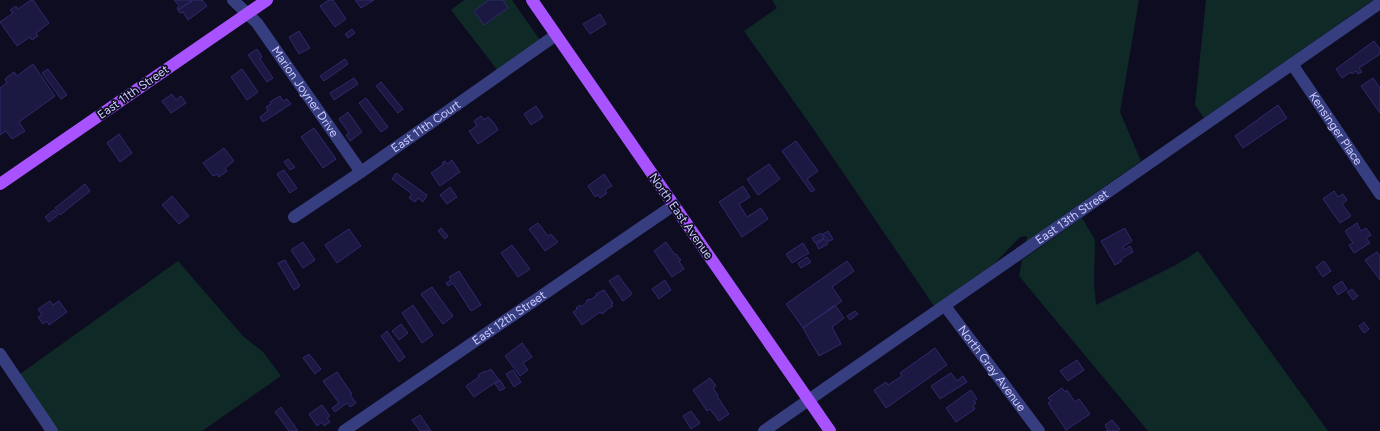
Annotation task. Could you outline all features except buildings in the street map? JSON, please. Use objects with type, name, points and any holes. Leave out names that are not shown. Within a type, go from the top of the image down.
[{"type":"main road","name":"East 11th Street","points":[[0,184],[266,0]]},
{"type":"main road","name":"North East Avenue","points":[[532,0],[830,431]]},
{"type":"street","name":"Marion Joyner Drive","points":[[233,0],[256,23],[361,172]]},
{"type":"street","name":"East 13th Street","points":[[764,431],[1380,3]]},
{"type":"street","name":"East 11th Court","points":[[294,217],[361,172],[556,35]]},
{"type":"street","name":"Kensinger Place","points":[[1292,64],[1380,194]]},
{"type":"street","name":"East 12th Street","points":[[344,431],[674,205]]},
{"type":"street","name":"North Gray Avenue","points":[[945,306],[1039,431]]},
{"type":"street","points":[[0,354],[5,370],[52,431]]},
{"type":"green space","points":[[464,0],[512,0],[540,40],[498,71],[451,10]]},
{"type":"green space","points":[[772,0],[1139,0],[1120,112],[1141,161],[1026,242],[1027,236],[1020,237],[995,263],[934,306],[812,127],[744,31],[777,8]]},
{"type":"green space","points":[[1206,0],[1373,0],[1204,118],[1195,105]]},
{"type":"green space","points":[[1082,218],[1095,240],[1094,284],[1096,305],[1176,265],[1198,251],[1328,431],[1148,431],[1019,276],[1022,260]]},
{"type":"green space","points":[[178,261],[243,336],[263,352],[281,376],[202,431],[58,431],[20,374]]}]
